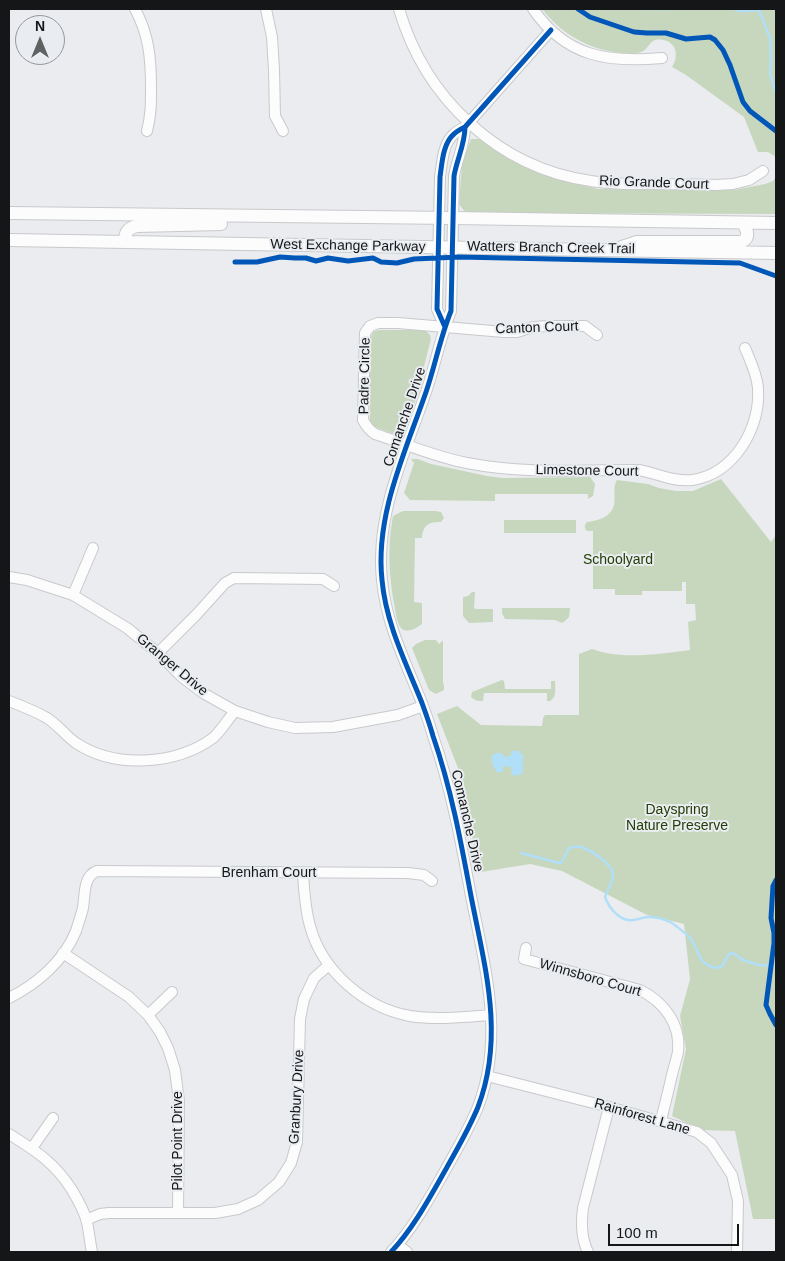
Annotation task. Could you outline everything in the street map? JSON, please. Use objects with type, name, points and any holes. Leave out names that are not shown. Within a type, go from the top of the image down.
[{"type":"main road","name":"West Exchange Parkway","points":[[9,213],[776,223]]},
{"type":"main road","points":[[126,242],[126,232],[132,227],[137,226],[238,224],[284,216]]},
{"type":"main road","points":[[612,250],[637,242],[741,242],[746,240],[748,236],[743,223]]},
{"type":"main road","name":"West Exchange Parkway","points":[[9,240],[776,253]]},
{"type":"street","points":[[135,9],[147,37],[151,64],[151,117],[147,131]]},
{"type":"street","points":[[266,9],[272,37],[275,116],[283,131]]},
{"type":"street","name":"Rio Grande Court","points":[[399,9],[413,47],[422,63],[467,125],[522,160],[562,175],[608,183],[721,185],[749,180],[763,171]]},
{"type":"street","points":[[533,9],[551,30],[580,50],[616,59],[641,60],[662,58]]},
{"type":"street","points":[[445,327],[437,310],[440,177],[445,150],[453,134],[467,125],[551,30]]},
{"type":"street","name":"Comanche Drive","points":[[394,1248],[428,1201],[470,1126],[487,1076],[491,1047],[490,995],[462,849],[442,760],[423,706],[392,630],[384,596],[381,555],[387,508],[451,312],[454,176],[467,125]]},
{"type":"street","name":"Padre Circle","points":[[407,445],[370,431],[363,420],[365,333],[370,326],[378,323],[445,327]]},
{"type":"street","name":"Canton Court","points":[[445,327],[516,332],[533,327],[585,326],[596,335]]},
{"type":"street","name":"Limestone Court","points":[[407,445],[443,458],[490,467],[536,470],[639,470],[684,480],[700,478],[717,471],[734,457],[740,450],[755,420],[758,386],[753,368],[744,348]]},
{"type":"street","points":[[73,595],[92,548]]},
{"type":"street","name":"Granger Drive","points":[[9,577],[27,580],[73,595],[127,628],[203,693],[235,711],[268,722],[295,728],[333,727],[398,715],[423,706]]},
{"type":"street","points":[[158,653],[197,614],[225,582],[234,578],[323,579],[334,586]]},
{"type":"street","points":[[9,701],[47,719],[76,743],[92,751],[109,757],[137,761],[171,757],[194,749],[214,737],[235,711]]},
{"type":"street","name":"Brenham Court","points":[[63,953],[75,933],[82,910],[88,878],[91,873],[97,871],[408,873],[424,875],[432,880]]},
{"type":"street","points":[[304,873],[305,906],[310,928],[317,946],[329,965],[347,985],[369,1001],[394,1012],[421,1018],[491,1015]]},
{"type":"street","name":"Winnsboro Court","points":[[526,948],[524,959],[640,990],[650,995],[662,1005],[671,1017],[677,1031],[678,1052],[661,1121]]},
{"type":"street","points":[[9,998],[25,990],[47,972],[63,953]]},
{"type":"street","name":"Pilot Point Drive","points":[[63,953],[129,997],[148,1015],[168,1048],[175,1070],[179,1101],[178,1213]]},
{"type":"street","name":"Granbury Drive","points":[[86,1220],[100,1214],[110,1213],[215,1213],[238,1209],[258,1200],[279,1182],[291,1163],[297,1142],[300,1019],[304,999],[314,978],[329,965]]},
{"type":"street","points":[[148,1015],[172,992]]},
{"type":"street","name":"Rainforest Lane","points":[[487,1076],[697,1132],[711,1143],[732,1175],[738,1201],[736,1252]]},
{"type":"street","points":[[588,1252],[584,1243],[581,1224],[582,1208],[609,1107]]},
{"type":"street","points":[[32,1148],[53,1118]]},
{"type":"street","points":[[9,1134],[32,1148],[51,1163],[64,1177],[78,1200],[86,1220],[92,1252]]},
{"type":"street","points":[[394,1248],[407,1252]]},
{"type":"green space","points":[[542,9],[776,9],[776,157],[768,152],[758,152],[744,117],[672,67],[676,55],[674,47],[668,41],[655,40],[644,51],[627,54],[603,50],[583,42],[565,31]]},
{"type":"green space","points":[[471,139],[479,139],[526,167],[557,179],[598,189],[734,190],[765,184],[773,181],[776,177],[776,214],[470,213],[464,211],[459,204],[462,163]]},
{"type":"green space","points":[[378,330],[425,330],[431,339],[415,402],[404,431],[397,435],[372,426],[370,421],[370,340],[373,332]]},
{"type":"green space","points":[[411,459],[503,478],[590,477],[595,484],[593,496],[588,499],[588,494],[495,494],[495,501],[410,500],[404,493],[414,463]]},
{"type":"green space","name":"Dayspring Nature Preserve","points":[[721,479],[771,542],[776,535],[776,1219],[753,1219],[735,1131],[702,1130],[672,1116],[686,1049],[680,1016],[690,979],[684,924],[647,915],[562,871],[530,864],[481,872],[466,813],[458,768],[437,714],[457,706],[481,725],[542,726],[545,715],[579,715],[579,654],[592,649],[628,655],[690,650],[688,622],[696,620],[695,604],[686,604],[686,582],[682,582],[682,591],[642,591],[642,595],[615,595],[615,589],[593,589],[593,531],[587,531],[585,525],[587,522],[595,521],[610,513],[614,505],[617,480],[648,484],[676,491],[693,491]]},
{"type":"green space","points":[[403,511],[441,512],[444,518],[441,522],[427,525],[422,538],[415,538],[414,602],[422,603],[422,624],[415,629],[409,630],[403,630],[399,624],[391,586],[390,539],[393,516]]},
{"type":"green space","points":[[504,520],[576,520],[576,533],[504,533]]},
{"type":"green space","points":[[475,592],[474,608],[493,609],[493,622],[469,623],[463,616],[463,597],[468,596]]},
{"type":"green space","points":[[502,608],[570,608],[569,617],[562,623],[555,620],[505,619]]},
{"type":"green space","points":[[425,640],[436,640],[439,644],[443,641],[444,690],[436,694],[429,690],[412,648]]},
{"type":"green space","points":[[502,680],[504,681],[505,689],[551,689],[551,681],[555,681],[555,695],[550,701],[547,701],[547,693],[484,693],[483,701],[471,697],[472,692]]},
{"type":"water","points":[[511,751],[520,751],[520,754],[523,754],[522,774],[514,776],[511,767],[503,766],[503,772],[496,772],[492,760],[493,754],[501,753],[507,757],[511,755]]},
{"type":"waterway","points":[[645,9],[674,9]]},
{"type":"waterway","points":[[733,9],[742,11],[759,10],[770,38],[770,73],[776,94]]},
{"type":"waterway","points":[[521,853],[559,863],[562,862],[569,848],[581,847],[596,854],[606,862],[612,871],[612,881],[605,897],[609,906],[619,917],[628,920],[654,917],[670,922],[690,937],[700,958],[706,964],[717,968],[722,966],[729,954],[733,953],[743,960],[759,965],[776,966]]},
{"type":"cycle path","points":[[578,9],[590,17],[634,32],[666,33],[686,39],[710,37],[715,40],[723,50],[730,65],[743,102],[750,111],[776,131]]},
{"type":"cycle path","points":[[445,327],[437,309],[440,177],[445,148],[450,138],[465,127],[551,30]]},
{"type":"cycle path","points":[[391,1252],[421,1212],[467,1131],[478,1107],[486,1081],[490,1054],[490,1002],[482,949],[455,815],[445,775],[422,703],[392,628],[384,596],[381,556],[387,508],[451,311],[454,176],[464,139],[465,127]]},
{"type":"cycle path","name":"Watters Branch Creek Trail","points":[[235,262],[257,262],[280,257],[306,258],[316,261],[328,258],[348,261],[373,258],[381,262],[397,263],[414,259],[459,257],[740,263],[776,276]]},
{"type":"cycle path","points":[[776,880],[773,886],[771,918],[774,943],[766,1005],[776,1025]]},
{"type":"park label","name":"Schoolyard","points":[[618,560]]}]
